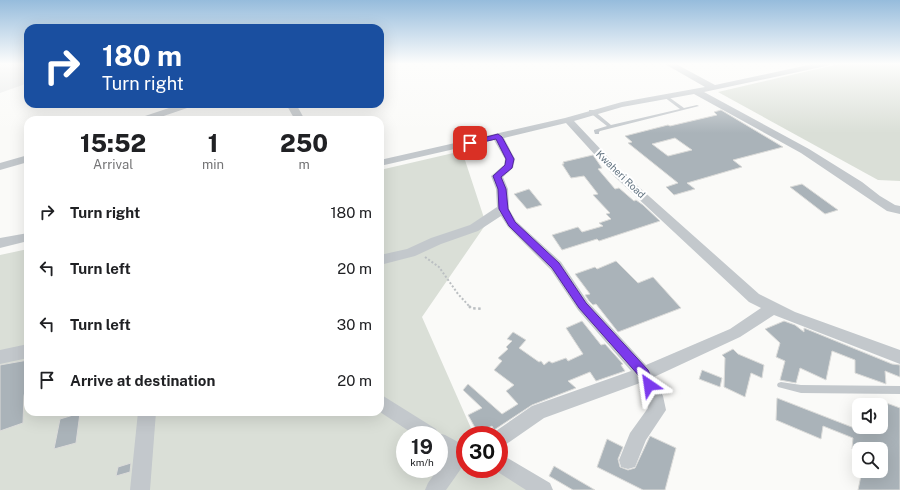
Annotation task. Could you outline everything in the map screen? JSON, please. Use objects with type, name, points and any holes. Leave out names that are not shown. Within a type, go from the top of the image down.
[{"type":"street","points":[[384,162],[498,137],[568,120],[591,112],[665,96],[719,87]]},
{"type":"street","points":[[699,90],[821,157],[881,202],[891,208],[900,210]]},
{"type":"street","points":[[154,116],[178,108]]},
{"type":"street","name":"Kwaheri Road","points":[[568,120],[619,175],[754,298],[772,309],[900,357]]},
{"type":"street","points":[[498,137],[510,159],[509,166],[497,176],[502,189],[503,209],[512,224],[556,266],[583,306],[644,374],[655,396],[657,410],[643,425],[633,445],[628,460]]},
{"type":"street","points":[[0,167],[24,159]]},
{"type":"street","points":[[384,259],[410,253],[436,241],[474,228],[503,209]]},
{"type":"street","points":[[0,243],[24,238]]},
{"type":"street","points":[[508,433],[538,412],[644,374],[734,333],[772,309]]},
{"type":"street","points":[[0,357],[24,352]]},
{"type":"street","points":[[384,405],[416,426]]},
{"type":"street","points":[[140,490],[147,416]]},
{"type":"street","points":[[435,490],[456,462]]},
{"type":"street","points":[[508,468],[543,490]]},
{"type":"lane","points":[[665,96],[683,109]]},
{"type":"lane","points":[[597,133],[596,131],[609,126],[697,106]]},
{"type":"lane","points":[[591,112],[609,126]]},
{"type":"lane","points":[[781,385],[801,388],[900,390]]},
{"type":"path","points":[[410,253],[436,262],[456,292],[471,308],[483,309]]},
{"type":"shaded area","points":[[0,87],[17,87],[0,93]]},
{"type":"shaded area","points":[[740,87],[900,87],[900,181],[878,180],[718,92]]},
{"type":"shaded area","points":[[462,151],[486,224],[422,317],[470,426],[456,426],[456,478],[508,478],[508,473],[546,490],[0,490],[0,255],[24,250],[24,416],[384,416],[384,169]]},
{"type":"building","points":[[721,110],[783,147],[733,160],[742,167],[687,183],[695,189],[674,195],[666,187],[678,183],[628,143],[632,142],[625,136],[717,115],[714,112]],"holes":[[[675,138],[692,150],[668,156],[652,144]]]},
{"type":"building","points":[[593,155],[602,168],[598,169],[615,189],[619,188],[634,201],[636,200],[660,221],[599,241],[597,239],[562,250],[552,235],[578,227],[582,232],[603,226],[599,223],[611,219],[606,214],[610,213],[593,195],[598,194],[584,176],[571,178],[562,164],[564,164],[563,162]]},
{"type":"building","points":[[802,184],[838,210],[825,214],[790,187]]},
{"type":"building","points":[[529,189],[542,205],[527,209],[514,194]]},
{"type":"building","points":[[616,261],[638,283],[653,277],[681,308],[618,332],[596,304],[593,305],[589,301],[585,295],[590,294],[575,274],[595,267],[597,269]]},
{"type":"building","points":[[582,321],[601,345],[605,344],[623,364],[621,365],[625,371],[596,381],[590,372],[568,381],[576,388],[532,405],[500,426],[474,426],[468,415],[482,408],[463,390],[468,384],[502,414],[518,404],[506,391],[514,385],[494,370],[502,361],[498,358],[508,349],[506,347],[512,341],[507,339],[513,332],[526,340],[519,348],[539,362],[541,361],[544,365],[549,361],[552,363],[566,358],[568,361],[583,354],[566,328]]},
{"type":"building","points":[[784,321],[795,325],[804,332],[804,328],[892,364],[900,365],[900,377],[885,371],[886,384],[855,373],[855,360],[832,351],[826,380],[800,368],[796,383],[780,380],[785,361],[776,357],[780,343],[765,329]]},
{"type":"building","points":[[733,349],[738,354],[764,365],[762,378],[751,373],[745,397],[724,387],[725,358],[722,355]]},
{"type":"building","points":[[24,361],[23,423],[0,431],[0,365]]},
{"type":"building","points":[[702,370],[722,378],[720,387],[699,379]]},
{"type":"building","points":[[777,398],[852,427],[852,434],[888,434],[888,404],[900,408],[900,490],[858,490],[861,478],[888,478],[888,442],[853,442],[853,438],[823,426],[821,439],[776,420]]},
{"type":"building","points":[[70,416],[80,416],[76,443],[54,449],[60,419]]},
{"type":"building","points":[[650,436],[676,448],[665,490],[643,490],[597,467],[607,439],[623,447],[618,459],[620,467],[628,470],[635,468]]},
{"type":"building","points":[[131,463],[130,472],[116,476],[118,467]]},
{"type":"building","points":[[554,466],[595,490],[573,490],[549,476]]},
{"type":"route","points":[[470,143],[498,137],[510,159],[509,166],[497,176],[502,189],[503,209],[512,224],[556,266],[583,306],[644,374],[649,385]]}]
